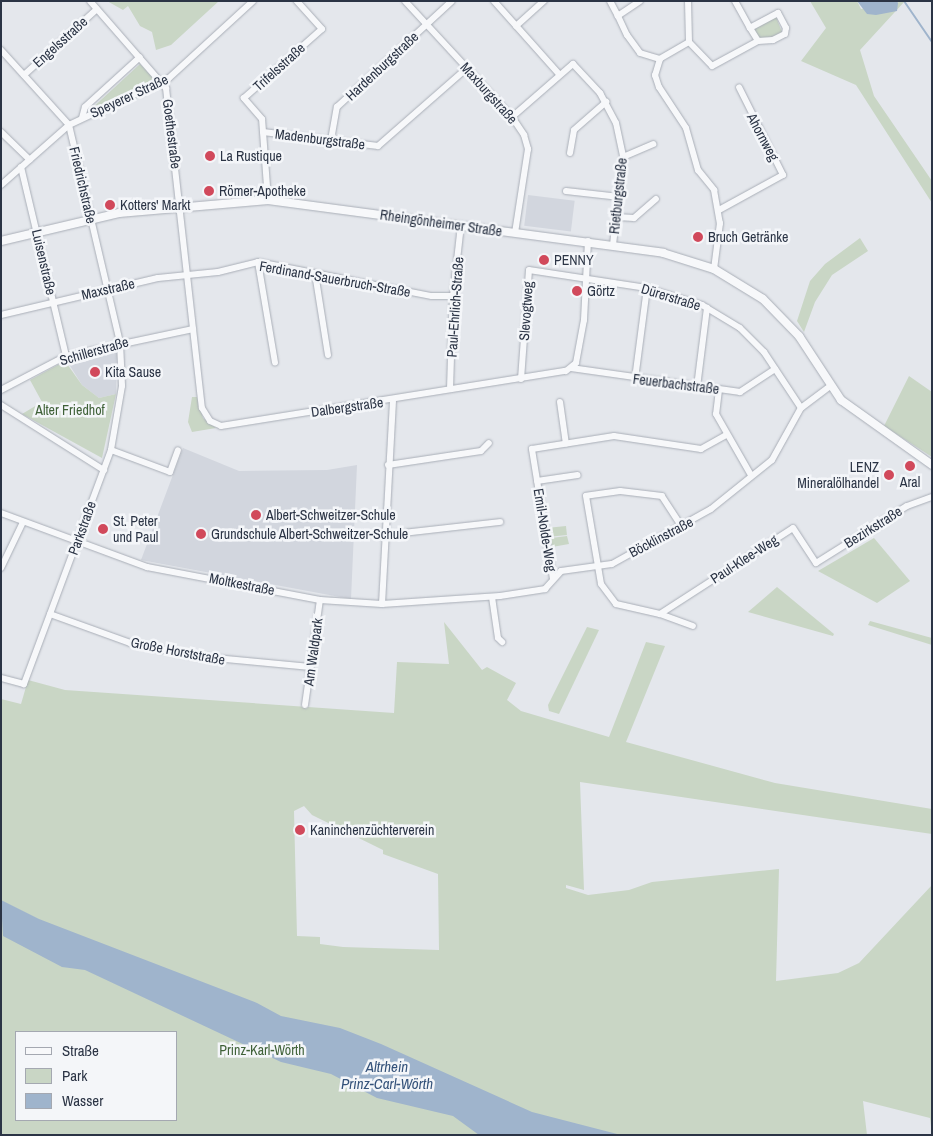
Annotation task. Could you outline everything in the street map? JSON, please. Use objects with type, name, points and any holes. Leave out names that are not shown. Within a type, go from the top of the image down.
[{"type":"street","name":"Goethestraße","points":[[90,1],[163,82],[168,101],[180,206]]},
{"type":"street","name":"Speyerer Straße","points":[[1,185],[69,125],[163,82],[253,1]]},
{"type":"street","name":"Trifelsstraße","points":[[268,200],[262,119],[244,98],[322,29],[297,1]]},
{"type":"street","name":"Maxburgstraße","points":[[405,1],[521,128],[528,149],[516,233]]},
{"type":"street","name":"Hardenburgstraße","points":[[330,140],[337,107],[452,1]]},
{"type":"street","points":[[494,1],[559,74],[512,117]]},
{"type":"street","points":[[516,26],[544,1]]},
{"type":"street","points":[[610,1],[640,53],[660,59],[689,42]]},
{"type":"street","points":[[618,16],[640,1]]},
{"type":"street","points":[[688,1],[689,42],[712,66],[758,41],[773,40],[785,34],[786,28],[778,13],[750,28]]},
{"type":"street","points":[[736,1],[758,41]]},
{"type":"street","name":"Engelsstraße","points":[[24,75],[97,9]]},
{"type":"street","name":"Friedrichstraße","points":[[1,50],[69,125],[120,344]]},
{"type":"street","points":[[82,118],[85,107],[140,57]]},
{"type":"street","points":[[660,59],[656,81],[686,128],[698,170],[714,190],[720,223],[714,269]]},
{"type":"street","name":"Rietburgstraße","points":[[559,74],[568,66],[575,66],[606,102],[616,123],[623,157],[620,197],[613,245]]},
{"type":"street","name":"Madenburgstraße","points":[[263,132],[378,146],[467,68]]},
{"type":"street","name":"Ahornweg","points":[[718,210],[784,175],[739,93],[739,87]]},
{"type":"street","points":[[570,153],[574,130],[606,102]]},
{"type":"street","points":[[1,132],[30,160]]},
{"type":"street","points":[[623,157],[653,144]]},
{"type":"street","name":"Luisenstraße","points":[[21,167],[66,356]]},
{"type":"street","points":[[566,190],[620,197]]},
{"type":"street","points":[[617,217],[634,218],[656,198]]},
{"type":"street","name":"Rheingönheimer Straße","points":[[1,240],[91,219],[180,206],[268,200],[588,241],[663,253],[714,269],[748,288],[785,320],[799,336],[830,386]]},
{"type":"street","name":"Dalbergstraße","points":[[180,206],[202,408],[210,421],[221,426],[392,401],[450,389],[521,379],[571,368]]},
{"type":"street","name":"Paul-Ehrlich-Straße","points":[[450,389],[453,296],[461,225]]},
{"type":"street","points":[[571,368],[576,363],[584,320],[588,241]]},
{"type":"street","points":[[258,262],[275,364]]},
{"type":"street","name":"Ferdinand-Sauerbruch-Straße","points":[[187,275],[258,262],[432,296],[453,296]]},
{"type":"street","name":"Slevogtweg","points":[[521,379],[529,270],[586,278]]},
{"type":"street","points":[[315,274],[328,355]]},
{"type":"street","name":"Maxstraße","points":[[1,315],[108,289],[187,275]]},
{"type":"street","name":"Dürerstraße","points":[[586,278],[647,288],[707,308],[740,328],[775,369],[800,408]]},
{"type":"street","points":[[635,379],[647,288]]},
{"type":"street","points":[[696,387],[707,308]]},
{"type":"street","name":"Schillerstraße","points":[[1,390],[66,356],[193,328]]},
{"type":"street","name":"Parkstraße","points":[[1,678],[24,684],[104,470],[111,450],[122,386],[120,344]]},
{"type":"street","name":"Feuerbachstraße","points":[[571,368],[635,379],[740,392],[775,369]]},
{"type":"street","points":[[830,386],[856,414],[932,465]]},
{"type":"street","name":"Böcklinstraße","points":[[492,597],[545,589],[560,571],[612,564],[680,524],[688,523],[728,497],[731,490],[772,460],[800,408],[830,386]]},
{"type":"street","points":[[719,390],[716,414],[751,475]]},
{"type":"street","points":[[382,604],[392,401]]},
{"type":"street","points":[[560,402],[566,444]]},
{"type":"street","points":[[1,405],[104,470]]},
{"type":"street","name":"Emil-Nolde-Weg","points":[[553,579],[532,449],[614,436],[701,449],[726,434]]},
{"type":"street","points":[[388,465],[481,451],[489,443]]},
{"type":"street","points":[[111,450],[170,472],[178,450]]},
{"type":"street","name":"Emil-Nolde-Weg","points":[[537,482],[578,475]]},
{"type":"street","points":[[680,524],[662,496],[620,491],[586,496],[601,584],[616,604],[660,614],[694,626]]},
{"type":"street","name":"Bezirkstraße","points":[[816,563],[908,506],[932,497]]},
{"type":"street","name":"Moltkestraße","points":[[1,513],[147,566],[320,600],[382,604],[492,597]]},
{"type":"street","points":[[1,568],[23,522]]},
{"type":"street","points":[[386,535],[500,522]]},
{"type":"street","name":"Paul-Klee-Weg","points":[[660,614],[794,528],[816,563]]},
{"type":"street","points":[[492,597],[498,638],[502,642]]},
{"type":"street","name":"Am Waldpark","points":[[305,704],[320,600]]},
{"type":"street","name":"Große Horststraße","points":[[50,614],[130,643],[194,656],[310,667]]},
{"type":"shaded area","points":[[528,195],[575,201],[571,231],[524,226]]},
{"type":"shaded area","name":"Kita Sause","points":[[117,349],[116,394],[99,398],[82,385],[67,361]]},
{"type":"shaded area","name":"Albert-Schweitzer-Schule","points":[[183,448],[239,471],[327,470],[357,465],[351,599],[141,560]]},
{"type":"green space","points":[[107,1],[219,1],[171,45],[156,50],[152,32],[140,26],[128,6],[123,10]]},
{"type":"green space","points":[[810,1],[857,1],[861,9],[905,1],[860,50],[874,96],[932,181],[932,203],[856,85],[801,61],[826,28]]},
{"type":"green space","points":[[776,17],[782,32],[768,39],[758,40],[752,28]]},
{"type":"green space","points":[[140,64],[155,80],[89,111]]},
{"type":"green space","points":[[860,238],[868,251],[832,275],[815,302],[804,332],[797,321],[810,281],[825,264]]},
{"type":"green space","name":"Alter Friedhof","points":[[65,361],[82,385],[99,398],[116,394],[102,458],[22,414],[42,402],[30,380]]},
{"type":"green space","points":[[909,376],[932,392],[932,457],[884,426]]},
{"type":"green space","points":[[192,397],[197,397],[203,418],[216,428],[192,432],[188,422]]},
{"type":"green space","points":[[566,526],[567,535],[550,537],[549,528]]},
{"type":"green space","points":[[567,536],[569,544],[552,547],[551,538]]},
{"type":"green space","points":[[874,538],[910,581],[877,603],[818,571]]},
{"type":"green space","points":[[777,587],[834,634],[833,636],[748,612]]},
{"type":"green space","points":[[870,621],[932,638],[932,645],[868,625]]},
{"type":"green space","name":"Prinz-Karl-Wörth","points":[[444,622],[482,670],[487,667],[516,683],[507,700],[521,711],[609,737],[646,642],[665,646],[626,742],[775,783],[932,809],[932,834],[580,782],[584,890],[566,885],[566,888],[588,895],[629,890],[652,882],[779,869],[776,981],[838,973],[859,963],[932,885],[932,1135],[930,1118],[863,1101],[867,1135],[1,1135],[1,699],[21,704],[28,680],[65,690],[394,713],[397,662],[449,664]],"holes":[[[304,806],[312,815],[383,850],[383,854],[438,874],[439,950],[343,947],[320,944],[320,937],[297,936],[294,811]]]},
{"type":"green space","points":[[587,627],[599,630],[559,714],[549,711],[548,705]]},
{"type":"water","points":[[857,1],[897,1],[897,11],[876,15],[867,14]]},
{"type":"water","name":"Altrhein Prinz-Carl-Wörth","points":[[1,900],[39,919],[257,1003],[281,1016],[340,1028],[381,1044],[532,1112],[621,1135],[479,1135],[453,1116],[377,1098],[331,1074],[281,1062],[85,970],[62,967],[3,936]]},
{"type":"waterway","points":[[904,1],[932,42]]},
{"type":"place","name":"La Rustique","points":[[210,156]]},
{"type":"place","name":"Römer-Apotheke","points":[[209,191]]},
{"type":"place","name":"Kotters' Markt","points":[[110,205]]},
{"type":"place","name":"Bruch Getränke","points":[[698,237]]},
{"type":"place","name":"PENNY","points":[[544,260]]},
{"type":"place","name":"Görtz","points":[[577,291]]},
{"type":"place","name":"Kita Sause","points":[[95,372]]},
{"type":"place","name":"Aral","points":[[910,466]]},
{"type":"place","name":"LENZ Mineralölhandel","points":[[889,475]]},
{"type":"place","name":"Albert-Schweitzer-Schule","points":[[256,515]]},
{"type":"place","name":"St. Peter und Paul","points":[[103,529]]},
{"type":"place","name":"Grundschule Albert-Schweitzer-Schule","points":[[201,534]]},
{"type":"place","name":"Kaninchenzüchterverein","points":[[300,830]]}]
